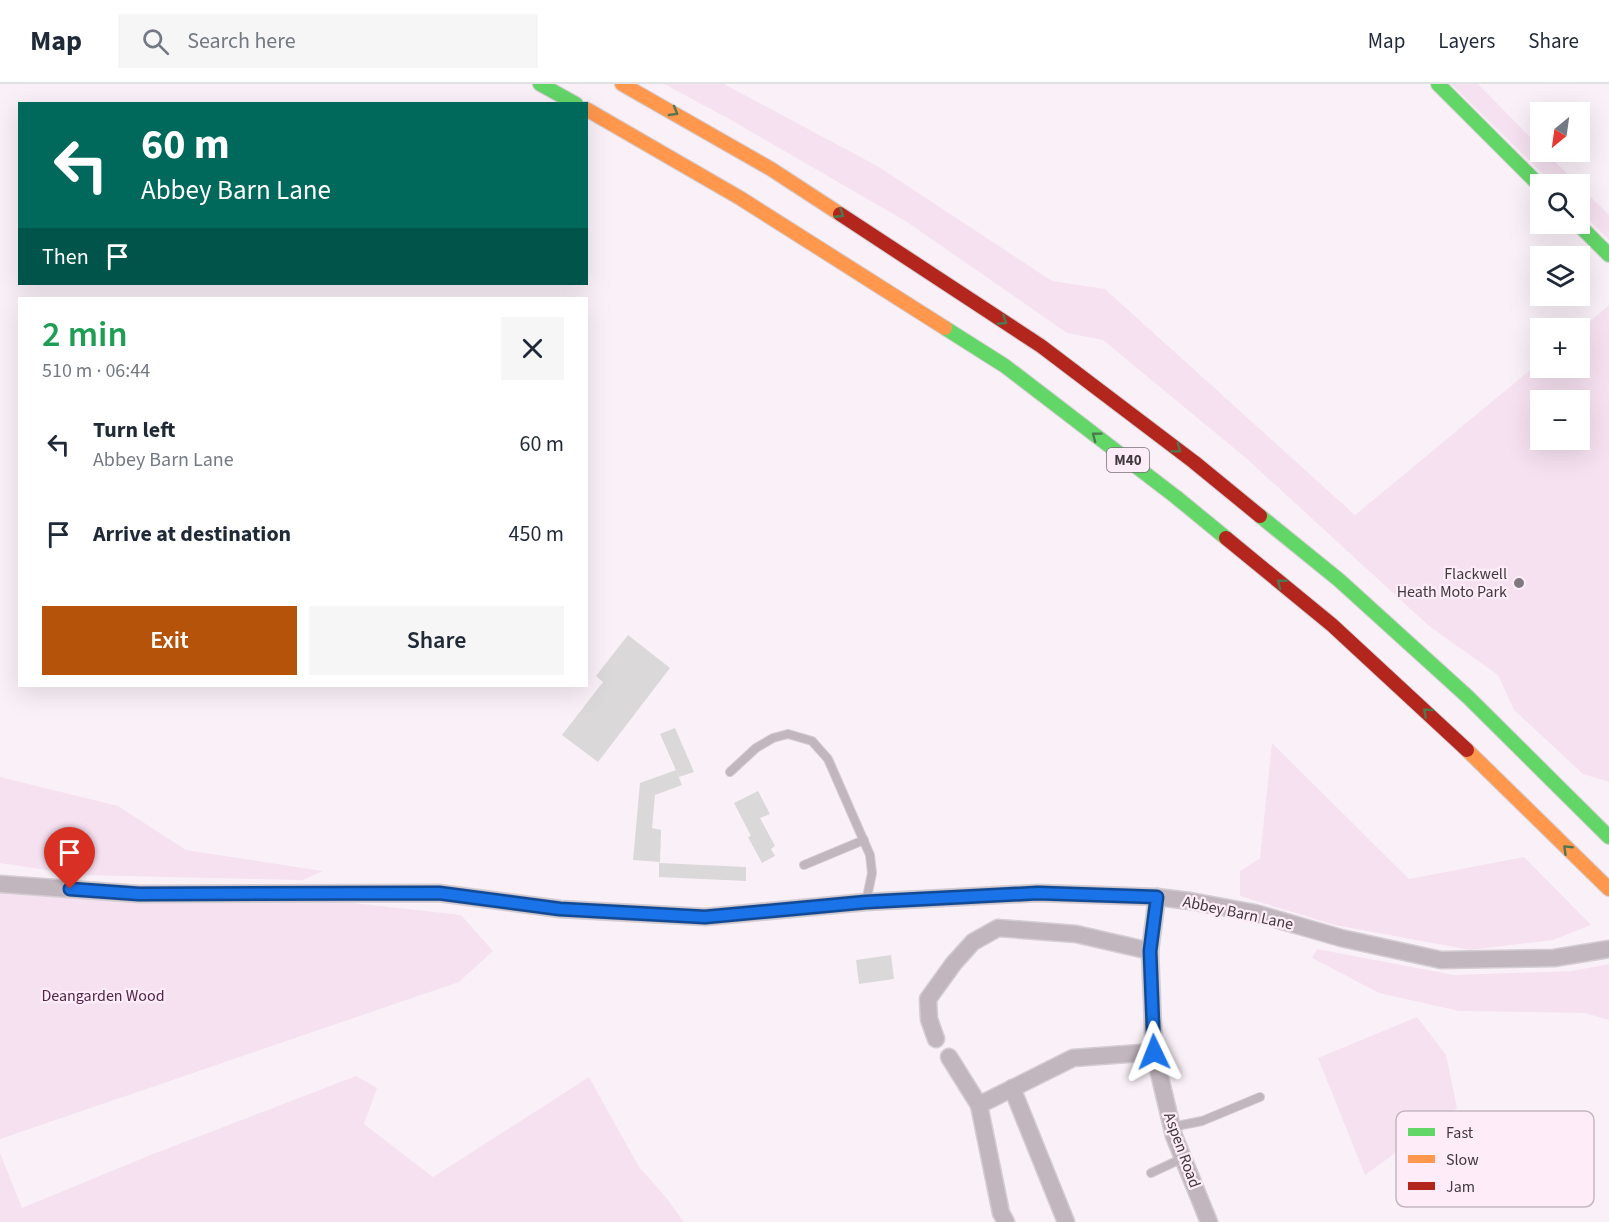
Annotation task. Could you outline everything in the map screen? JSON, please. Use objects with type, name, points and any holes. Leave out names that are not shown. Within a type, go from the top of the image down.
[{"type":"main road","points":[[540,84],[572,102]]},
{"type":"main road","name":"M40","points":[[622,84],[771,169],[1032,340],[1184,454],[1339,580],[1468,697],[1609,837]]},
{"type":"main road","points":[[1438,84],[1530,176]]},
{"type":"main road","name":"M40","points":[[588,110],[740,198],[1005,366],[1176,497],[1332,625],[1451,734],[1609,889]]},
{"type":"main road","points":[[1588,234],[1609,255]]},
{"type":"street","name":"Abbey Barn Lane","points":[[0,884],[139,894],[439,893],[560,909],[705,917],[866,902],[1038,893],[1157,897],[1255,913],[1341,938],[1440,960],[1554,958],[1609,949]]},
{"type":"street","name":"Aspen Road","points":[[1157,897],[1150,951],[1154,1052],[1174,1136],[1209,1222]]},
{"type":"street","points":[[936,1039],[929,1019],[928,999],[954,963],[973,942],[998,928],[1076,934],[1150,951]]},
{"type":"street","points":[[979,1105],[1073,1058],[1154,1052]]},
{"type":"street","points":[[949,1057],[979,1105],[1001,1213],[1006,1222]]},
{"type":"street","points":[[1012,1088],[1066,1222]]},
{"type":"lane","points":[[730,772],[756,748],[773,738],[788,734],[812,741],[828,759],[870,855],[872,873],[866,902]]},
{"type":"lane","points":[[804,865],[864,840]]},
{"type":"lane","points":[[1172,1127],[1202,1121],[1260,1097]]},
{"type":"lane","points":[[1151,1173],[1183,1158]]},
{"type":"green space","points":[[664,84],[724,84],[879,167],[1052,281],[1105,289],[1355,515],[1530,370],[1530,378],[1590,378],[1590,321],[1609,305],[1609,782],[1583,774],[1514,710],[1498,675],[1429,626],[1247,459],[1103,340],[1067,333],[907,222]]},
{"type":"green space","points":[[1451,84],[1478,84],[1530,137],[1530,161]]},
{"type":"green space","points":[[1531,162],[1555,162],[1568,174],[1543,174]]},
{"type":"green space","points":[[1590,196],[1609,215],[1609,240],[1590,221]]},
{"type":"green space","points":[[1272,743],[1409,879],[1524,857],[1591,925],[1553,940],[1470,950],[1335,925],[1240,896],[1240,871],[1260,858]]},
{"type":"green space","points":[[0,777],[118,806],[186,850],[323,871],[303,880],[79,875],[0,863]]},
{"type":"green space","name":"Deangarden Wood","points":[[0,881],[282,895],[461,915],[493,951],[459,982],[0,1139]]},
{"type":"green space","points":[[1317,949],[1454,975],[1572,971],[1609,964],[1609,1020],[1585,1013],[1459,1011],[1379,993],[1312,958]]},
{"type":"green space","points":[[1417,1017],[1446,1055],[1457,1108],[1453,1111],[1396,1111],[1396,1152],[1365,1175],[1318,1058]]},
{"type":"green space","points":[[356,1076],[377,1088],[364,1124],[433,1177],[589,1077],[639,1167],[684,1222],[0,1222],[0,1153],[22,1208],[153,1154]]},
{"type":"building","points":[[628,635],[670,668],[598,762],[562,735],[603,682],[596,676]]},
{"type":"building","points":[[675,728],[694,772],[679,777],[660,734]]},
{"type":"building","points":[[676,770],[682,785],[655,795],[652,828],[661,830],[660,862],[633,860],[640,783]]},
{"type":"building","points":[[758,791],[770,814],[760,818],[775,846],[771,849],[775,856],[762,863],[734,803]]},
{"type":"building","points":[[659,863],[746,867],[746,881],[659,877]]},
{"type":"building","points":[[891,955],[894,979],[859,984],[856,960]]},
{"type":"traffic: fast","points":[[540,84],[572,102]]},
{"type":"traffic: fast","points":[[1438,84],[1530,176]]},
{"type":"traffic: fast","points":[[1588,234],[1609,255]]},
{"type":"traffic: fast","points":[[945,328],[1005,366],[1226,538]]},
{"type":"traffic: fast","points":[[1260,516],[1339,580],[1468,697],[1609,837]]},
{"type":"traffic: slow","points":[[622,84],[771,169],[840,214]]},
{"type":"traffic: slow","points":[[588,110],[740,198],[945,328]]},
{"type":"traffic: slow","points":[[1467,750],[1609,889]]},
{"type":"traffic: jam","points":[[840,214],[1041,346],[1194,462],[1260,516]]},
{"type":"traffic: jam","points":[[1226,538],[1332,625],[1467,750]]},
{"type":"place","name":"Flackwell Heath Moto Park","points":[[1519,583]]},
{"type":"route","points":[[70,889],[139,894],[439,893],[560,909],[705,917],[866,902],[1038,893],[1157,897],[1150,951],[1154,1052]]}]
